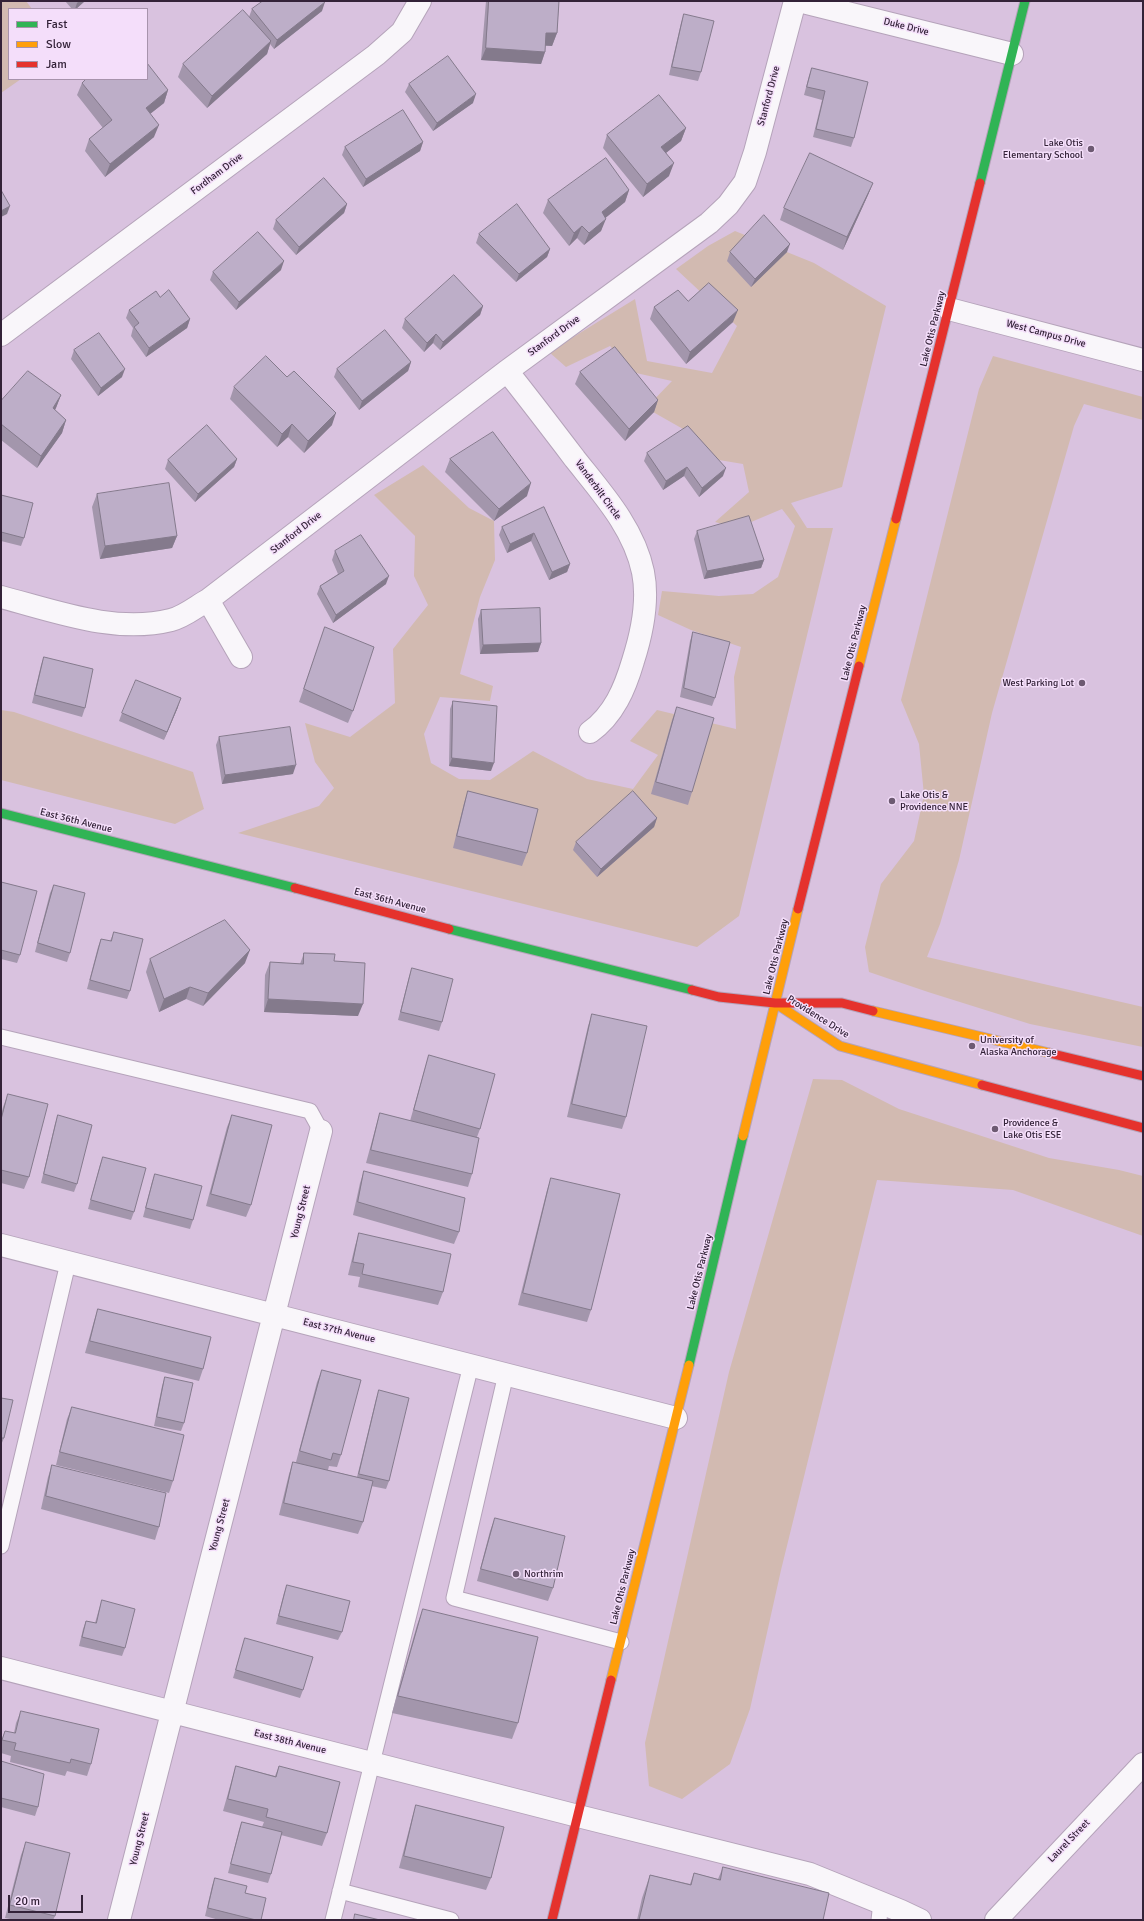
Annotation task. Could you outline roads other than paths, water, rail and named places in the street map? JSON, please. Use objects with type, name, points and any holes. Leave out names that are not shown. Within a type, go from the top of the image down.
[{"type":"main road","name":"Lake Otis Parkway","points":[[552,1920],[676,1418],[775,1003],[1025,1]]},
{"type":"main road","name":"East 36th Avenue","points":[[1,813],[185,858],[496,941],[719,997],[775,1003]]},
{"type":"main road","name":"Providence Drive","points":[[775,1003],[842,1003],[1143,1076]]},
{"type":"main road","name":"Providence Drive","points":[[775,1003],[840,1046],[1143,1128]]},
{"type":"street","name":"Fordham Drive","points":[[1,335],[376,55],[402,32],[420,1]]},
{"type":"street","name":"Stanford Drive","points":[[1,596],[78,617],[135,625],[172,620],[208,600],[507,371],[709,223],[728,205],[745,182],[755,152],[795,1]]},
{"type":"street","name":"Duke Drive","points":[[800,1],[1012,54]]},
{"type":"street","name":"West Campus Drive","points":[[949,309],[1143,360]]},
{"type":"street","name":"Vanderbilt Circle","points":[[507,371],[614,509],[636,548],[643,573],[645,603],[641,636],[630,671],[618,702],[602,724],[590,732]]},
{"type":"street","points":[[208,600],[241,657]]},
{"type":"street","name":"Young Street","points":[[119,1920],[321,1131]]},
{"type":"street","name":"East 37th Avenue","points":[[1,1245],[676,1418]]},
{"type":"street","name":"East 38th Avenue","points":[[1,1668],[810,1874],[880,1911],[920,1920]]},
{"type":"street","name":"Laurel Street","points":[[996,1920],[1143,1764]]},
{"type":"lane","points":[[1,1037],[310,1111],[321,1131]]},
{"type":"lane","points":[[1,1546],[68,1262]]},
{"type":"lane","points":[[333,1920],[471,1365]]},
{"type":"lane","points":[[506,1374],[454,1598],[621,1642]]},
{"type":"lane","points":[[340,1891],[449,1920]]},
{"type":"place","name":"Lake Otis Elementary School","points":[[1091,149]]},
{"type":"place","name":"West Parking Lot","points":[[1082,683]]},
{"type":"place","name":"Lake Otis & Providence NNE","points":[[892,801]]},
{"type":"place","name":"University of Alaska Anchorage","points":[[972,1046]]},
{"type":"place","name":"Providence & Lake Otis ESE","points":[[995,1129]]},
{"type":"place","name":"Northrim","points":[[516,1574]]}]
